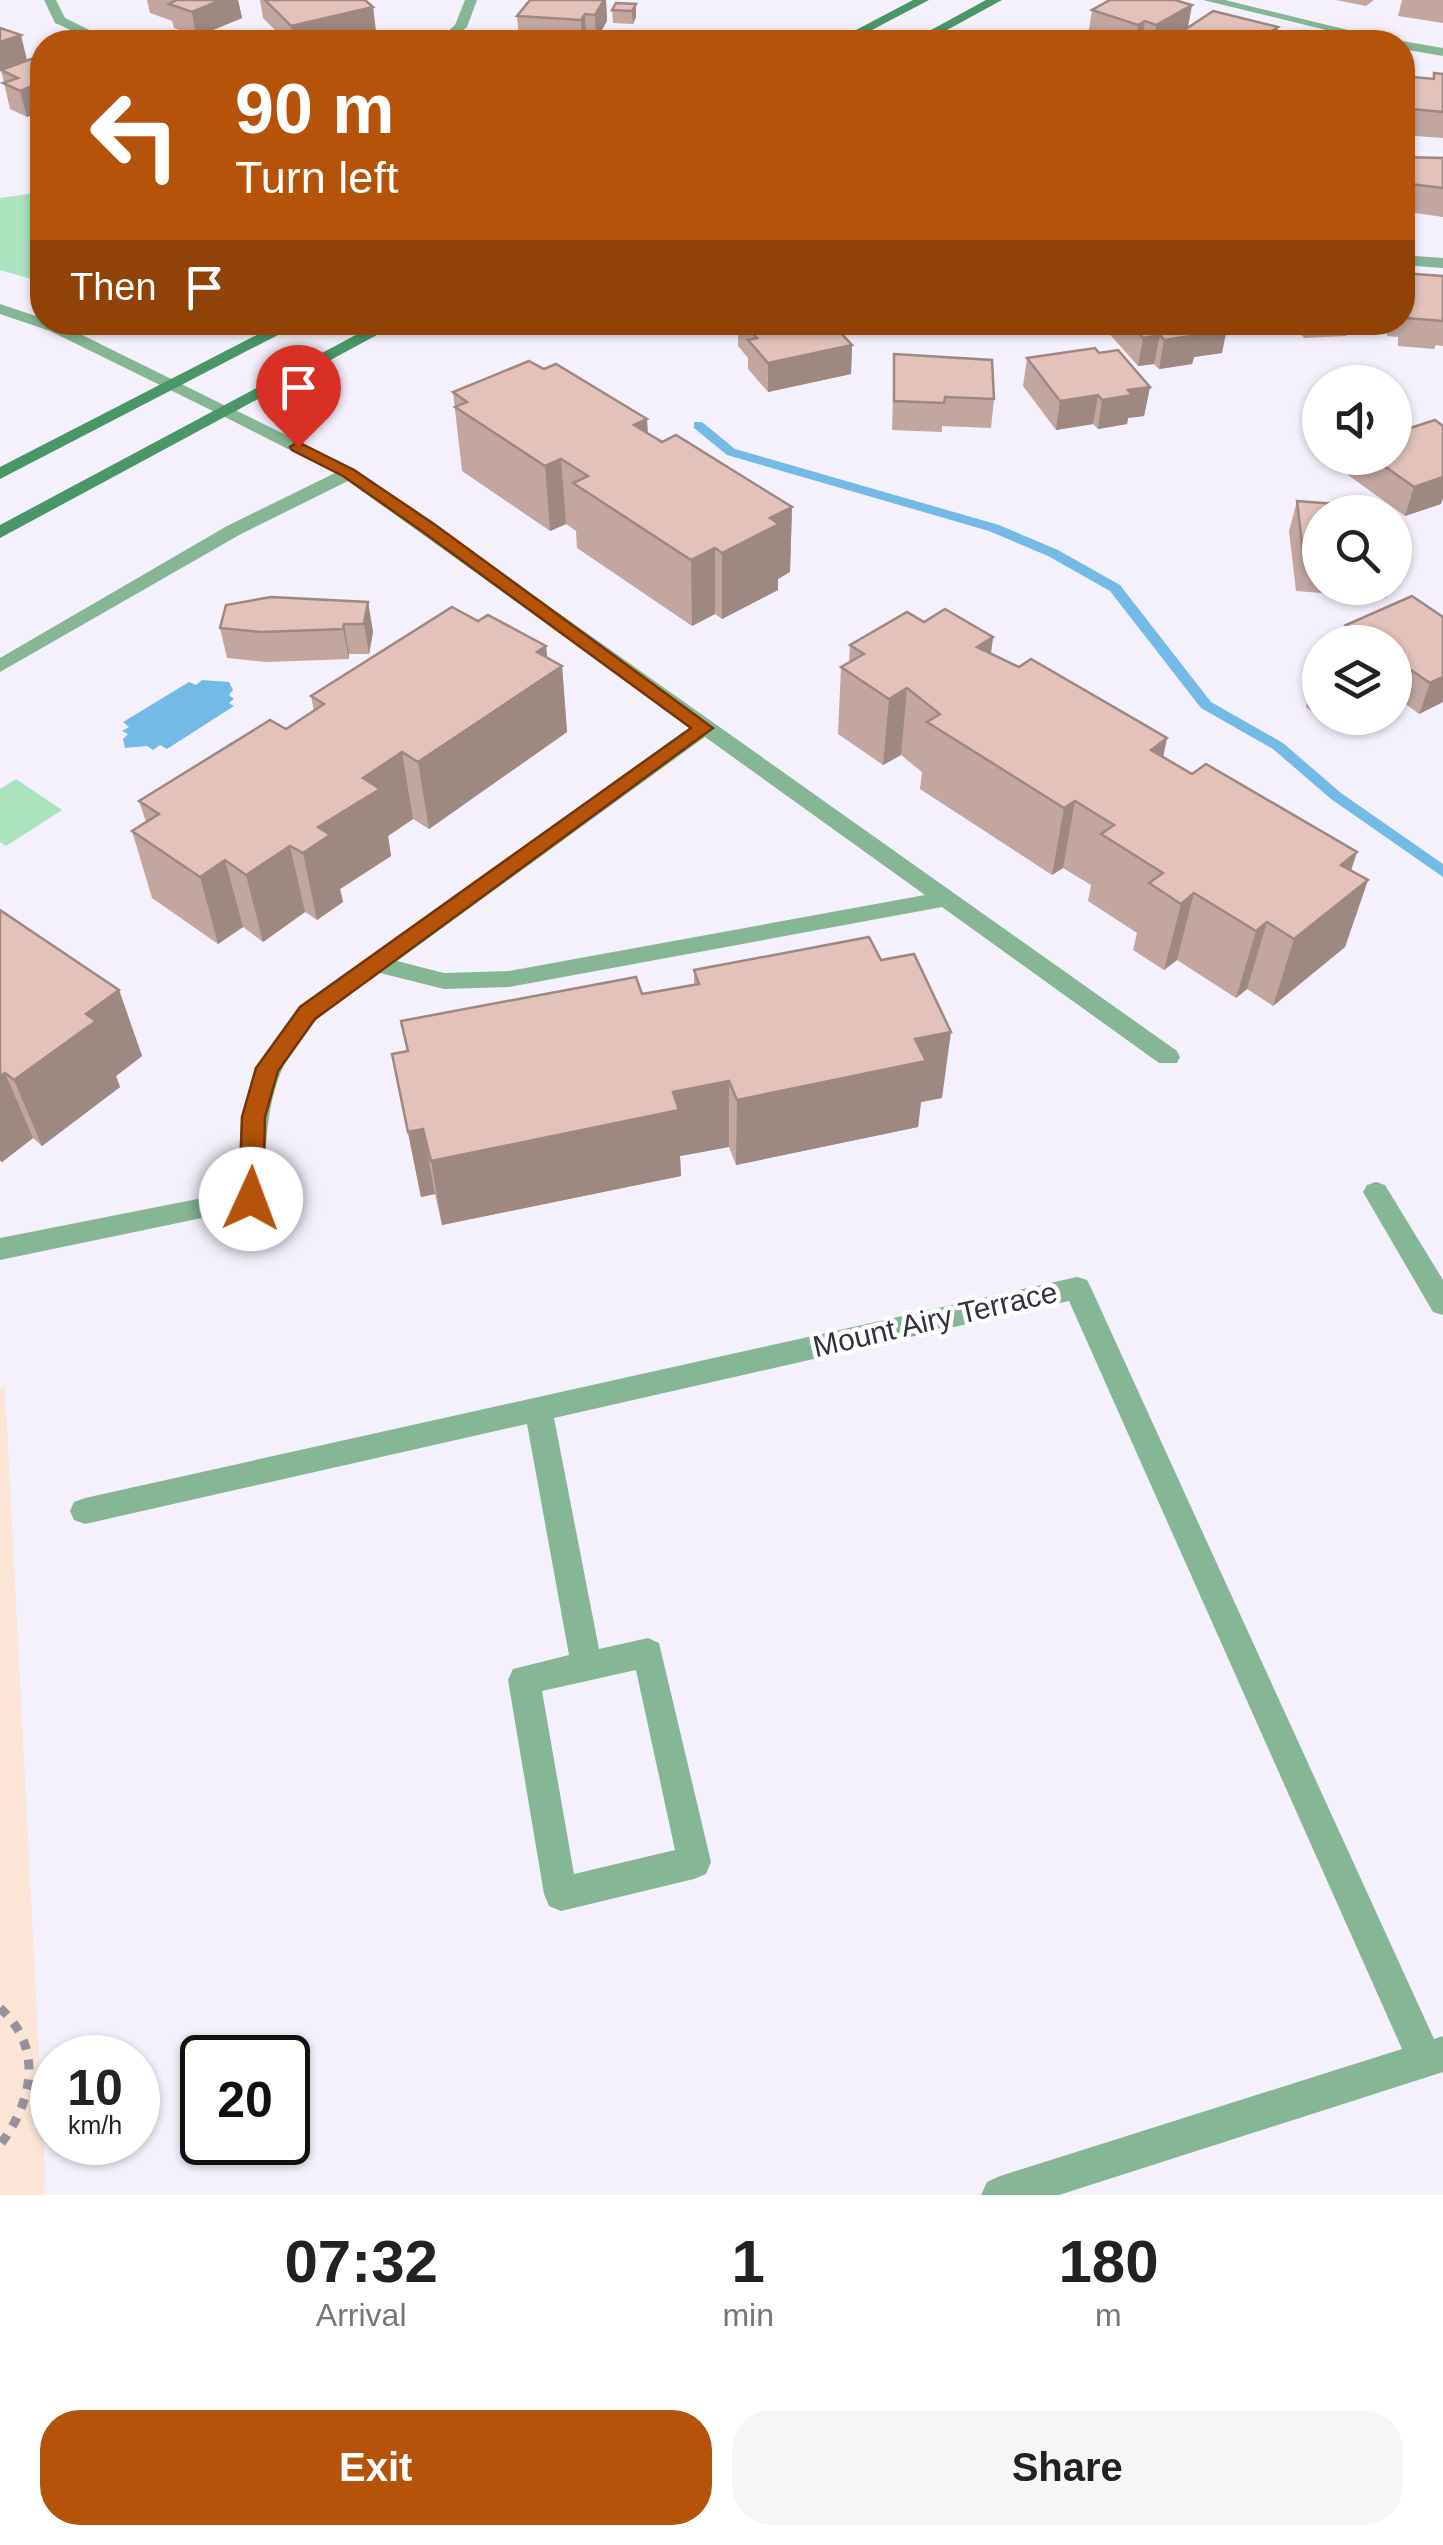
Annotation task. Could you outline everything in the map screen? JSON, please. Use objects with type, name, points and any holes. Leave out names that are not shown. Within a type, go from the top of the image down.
[{"type":"main road","points":[[864,30],[923,0]]},
{"type":"main road","points":[[939,30],[996,0]]},
{"type":"main road","points":[[0,474],[270,335]]},
{"type":"main road","points":[[0,532],[368,335]]},
{"type":"street","points":[[50,0],[60,20],[81,30]]},
{"type":"street","points":[[458,30],[471,0]]},
{"type":"street","points":[[1209,0],[1338,30]]},
{"type":"street","points":[[1415,47],[1443,52]]},
{"type":"street","points":[[1415,261],[1443,264]]},
{"type":"street","points":[[0,309],[30,319]]},
{"type":"street","points":[[71,335],[348,473],[1168,1057]]},
{"type":"street","points":[[0,666],[234,530],[348,473]]},
{"type":"street","points":[[0,1250],[251,1199],[254,1117],[267,1068],[308,1013],[703,728]]},
{"type":"street","points":[[374,963],[444,981],[508,980],[944,899]]},
{"type":"street","points":[[1376,1192],[1443,1304]]},
{"type":"street","name":"Mount Airy Terrace","points":[[85,1510],[1077,1288],[1434,2057]]},
{"type":"street","points":[[538,1409],[587,1666]]},
{"type":"street","points":[[648,1653],[694,1862],[561,1894],[524,1680],[587,1666],[648,1653]]},
{"type":"street","points":[[1000,2195],[1434,2057]]},
{"type":"path","points":[[0,2008],[22,2026],[30,2053],[30,2090],[11,2133],[0,2144]]},
{"type":"shaded area","points":[[5,1387],[38,2035],[30,2035],[30,2165],[45,2165],[44,2195],[0,2195],[0,1388]]},
{"type":"green space","points":[[30,194],[30,279],[0,270],[0,198]]},
{"type":"green space","points":[[16,779],[62,810],[6,846],[0,842],[0,789]]},
{"type":"water","points":[[202,680],[229,682],[233,690],[229,695],[234,699],[229,703],[234,706],[167,749],[160,745],[153,750],[147,746],[125,748],[123,739],[128,734],[122,731],[129,727],[123,722],[189,682],[196,685]]},
{"type":"building","points":[[177,0],[221,0],[192,12],[169,4]]},
{"type":"building","points":[[265,0],[365,0],[373,7],[291,26]]},
{"type":"building","points":[[530,0],[604,0],[595,15],[585,14],[581,20],[517,16]]},
{"type":"building","points":[[1110,0],[1175,0],[1192,5],[1156,25],[1145,21],[1138,25],[1092,10]]},
{"type":"building","points":[[616,3],[636,4],[632,11],[612,10]]},
{"type":"building","points":[[1213,11],[1278,27],[1274,30],[1184,30]]},
{"type":"building","points":[[0,28],[21,35],[0,42]]},
{"type":"building","points":[[30,59],[30,87],[20,91],[3,83],[18,78],[1,70]]},
{"type":"building","points":[[1434,73],[1443,74],[1443,112],[1415,109],[1415,77],[1434,79]]},
{"type":"building","points":[[1415,157],[1443,158],[1443,188],[1415,185]]},
{"type":"building","points":[[1415,274],[1443,276],[1443,321],[1415,319]]},
{"type":"building","points":[[754,335],[843,335],[852,345],[768,363],[748,340],[757,338]]},
{"type":"building","points":[[1160,335],[1198,335],[1164,340]]},
{"type":"building","points":[[1095,348],[1099,353],[1118,350],[1150,387],[1128,390],[1132,395],[1102,400],[1098,395],[1060,401],[1027,358]]},
{"type":"building","points":[[894,354],[992,360],[994,399],[894,401]]},
{"type":"building","points":[[529,361],[544,369],[556,364],[647,419],[634,425],[662,442],[676,435],[792,507],[770,518],[779,524],[722,553],[715,548],[691,560],[573,483],[588,476],[561,459],[545,466],[455,407],[467,402],[453,392]]},
{"type":"building","points":[[1435,420],[1443,426],[1443,477],[1414,487],[1397,475],[1412,475],[1412,427]]},
{"type":"building","points":[[1297,501],[1302,501],[1302,544]]},
{"type":"building","points":[[1412,596],[1443,617],[1443,677],[1430,683],[1412,671],[1412,625],[1346,625],[1392,605],[1412,605]]},
{"type":"building","points":[[271,597],[368,602],[364,624],[344,624],[343,629],[261,632],[220,628],[226,605]]},
{"type":"building","points":[[452,607],[478,621],[488,615],[546,646],[537,652],[562,666],[418,762],[402,752],[363,778],[380,789],[318,827],[330,835],[303,853],[290,846],[246,875],[225,860],[200,877],[132,831],[159,814],[139,801],[270,720],[286,729],[324,704],[311,696]]},
{"type":"building","points":[[945,609],[993,637],[977,647],[1019,667],[1031,659],[1167,738],[1151,750],[1192,774],[1206,764],[1357,852],[1341,865],[1368,880],[1294,939],[1267,922],[1256,931],[1194,893],[1181,904],[1149,883],[1163,873],[1101,834],[1114,825],[1075,801],[1064,808],[927,722],[940,714],[907,688],[889,699],[841,667],[864,654],[850,645],[907,612],[924,622]]},
{"type":"building","points":[[0,910],[119,990],[86,1014],[96,1021],[14,1080],[5,1073],[0,1076]]},
{"type":"building","points":[[869,937],[881,960],[914,954],[951,1032],[915,1039],[926,1061],[737,1100],[729,1081],[673,1092],[679,1110],[431,1161],[423,1129],[408,1132],[392,1054],[408,1051],[401,1021],[636,977],[642,994],[699,984],[694,970]]},
{"type":"waterway","points":[[698,425],[731,452],[994,528],[1053,553],[1115,588],[1206,705],[1278,746],[1336,796],[1443,872]]},
{"type":"route","points":[[251,1199],[254,1117],[267,1068],[308,1013],[703,728],[428,528],[348,473],[298,447]]}]
